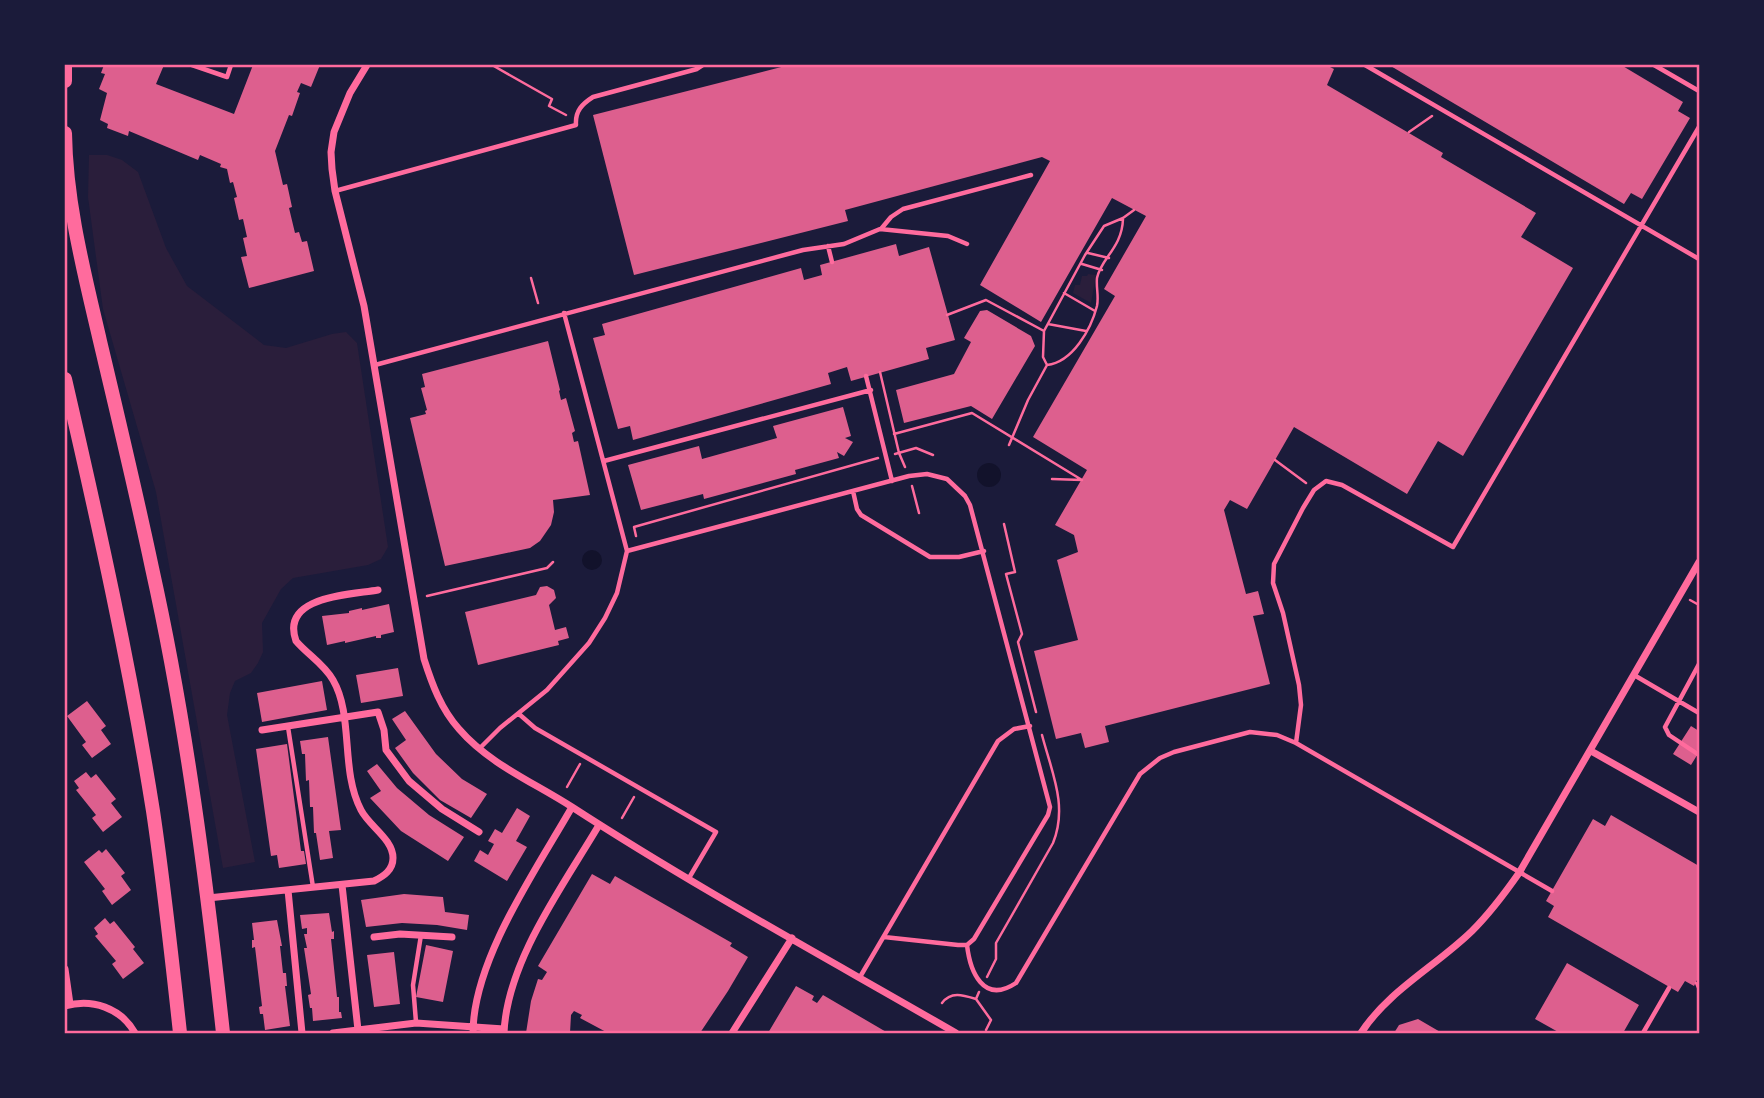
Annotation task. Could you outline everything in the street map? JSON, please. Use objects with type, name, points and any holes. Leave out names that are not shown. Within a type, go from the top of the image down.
[{"type":"main road","points":[[65,65],[65,80]]},
{"type":"main road","points":[[65,133],[70,200],[80,255],[153,570],[173,669],[208,898],[223,1033]]},
{"type":"main road","points":[[65,379],[133,697],[165,900],[180,1033]]},
{"type":"street","points":[[367,65],[350,93],[334,132],[331,152],[335,191],[355,266],[375,365],[424,659],[432,686],[443,706],[460,730],[505,767],[955,1033]]},
{"type":"street","points":[[1362,1033],[1384,1005],[1471,932],[1497,904],[1519,873],[1699,562]]},
{"type":"street","points":[[208,898],[374,881],[384,877],[390,870],[392,849],[367,821],[354,794],[344,718],[335,682],[296,641],[294,623],[297,615],[312,603],[377,590]]},
{"type":"street","points":[[262,730],[378,712],[384,730],[386,750],[409,780],[442,809],[479,832]]},
{"type":"street","points":[[1591,751],[1699,813]]},
{"type":"street","points":[[473,1030],[477,999],[496,941],[572,807]]},
{"type":"street","points":[[333,1033],[403,1029],[416,1023],[504,1031],[514,980],[525,953],[599,825]]},
{"type":"street","points":[[342,884],[358,1030]]},
{"type":"street","points":[[288,890],[302,1033]]},
{"type":"street","points":[[374,937],[452,937]]},
{"type":"street","points":[[732,1033],[792,938]]},
{"type":"street","points":[[65,969],[67,1005],[92,1004],[114,1010],[129,1023],[135,1033]]},
{"type":"lane","points":[[192,65],[227,77],[231,65]]},
{"type":"lane","points":[[335,191],[576,125],[579,108],[593,97],[697,69],[703,65]]},
{"type":"lane","points":[[1365,65],[1699,259]]},
{"type":"lane","points":[[1654,65],[1699,91]]},
{"type":"lane","points":[[1296,743],[1301,705],[1300,687],[1283,613],[1273,583],[1273,564],[1314,489],[1326,481],[1342,485],[1453,547],[1699,127]]},
{"type":"lane","points":[[375,365],[803,250],[844,244],[880,229],[903,209],[1031,176]]},
{"type":"lane","points":[[880,229],[948,236],[967,244]]},
{"type":"lane","points":[[828,246],[832,262]]},
{"type":"lane","points":[[480,748],[547,690],[589,643],[617,593],[627,551],[564,313]]},
{"type":"lane","points":[[866,376],[892,481]]},
{"type":"lane","points":[[604,461],[871,390]]},
{"type":"lane","points":[[627,551],[909,476],[927,474],[947,479],[965,496],[984,551],[1030,726],[1049,800],[1048,815],[979,933],[967,944],[884,937]]},
{"type":"lane","points":[[853,491],[857,509],[866,520],[930,556],[959,557],[984,551]]},
{"type":"lane","points":[[1699,664],[1665,727],[1670,735],[1699,755]]},
{"type":"lane","points":[[1634,675],[1699,712]]},
{"type":"lane","points":[[519,714],[535,728],[716,832],[689,878]]},
{"type":"lane","points":[[860,977],[998,741],[1014,729],[1030,726]]},
{"type":"lane","points":[[288,727],[313,887]]},
{"type":"lane","points":[[967,944],[975,977],[991,989],[1009,988],[1021,976],[1140,774],[1152,763],[1174,752],[1250,732],[1277,735],[1296,743],[1552,891]]},
{"type":"lane","points":[[416,1023],[414,985],[421,935]]},
{"type":"lane","points":[[1643,1033],[1670,988]]},
{"type":"path","points":[[492,65],[552,99],[549,106],[566,115]]},
{"type":"path","points":[[1409,132],[1441,110]]},
{"type":"path","points":[[1047,365],[1043,357],[1044,331],[1080,264],[1104,226],[1123,218],[1134,209]]},
{"type":"path","points":[[1047,365],[1058,364],[1070,356],[1086,331],[1095,311],[1097,278],[1118,243],[1123,218]]},
{"type":"path","points":[[1087,253],[1109,258]]},
{"type":"path","points":[[1080,264],[1102,270]]},
{"type":"path","points":[[531,278],[538,303]]},
{"type":"path","points":[[1064,293],[1095,311]]},
{"type":"path","points":[[947,314],[986,300],[1044,331]]},
{"type":"path","points":[[1048,324],[1086,331]]},
{"type":"path","points":[[1009,445],[1028,400],[1047,365]]},
{"type":"path","points":[[880,372],[899,453],[909,476],[919,513]]},
{"type":"path","points":[[894,434],[972,413],[1082,480],[1052,479]]},
{"type":"path","points":[[636,536],[634,527],[916,448],[933,455]]},
{"type":"path","points":[[1275,460],[1314,489]]},
{"type":"path","points":[[1004,524],[1015,572],[1006,574],[1022,634],[1018,642],[1039,723]]},
{"type":"path","points":[[427,596],[547,568],[553,562]]},
{"type":"path","points":[[1690,600],[1699,606]]},
{"type":"path","points":[[976,999],[996,959],[996,943],[1054,844],[1060,826],[1062,813],[1059,797],[1042,735]]},
{"type":"path","points":[[567,787],[580,764]]},
{"type":"path","points":[[621,818],[635,795]]},
{"type":"path","points":[[1696,983],[1699,990]]},
{"type":"path","points":[[942,1003],[947,997],[955,995],[976,999],[990,1020],[986,1030]]},
{"type":"shaded area","points":[[89,155],[107,155],[122,160],[138,172],[166,248],[187,286],[264,345],[286,348],[346,332],[357,343],[388,547],[381,559],[368,565],[293,578],[281,589],[262,623],[263,652],[258,663],[251,673],[235,681],[230,693],[227,715],[255,862],[223,868],[156,492],[103,309],[88,197]]},
{"type":"shaded area","points":[[1096,275],[1091,303],[1073,293],[1075,285],[1080,285],[1082,276]]},
{"type":"shaded area","points":[[989,463],[1000,470],[1001,475],[994,486],[989,487],[978,480],[977,475],[984,464]]},
{"type":"shaded area","points":[[592,550],[599,553],[602,560],[599,567],[592,570],[585,567],[582,560],[585,553]]},
{"type":"building","points":[[104,65],[164,65],[156,84],[234,114],[253,65],[320,65],[311,87],[301,83],[292,116],[289,115],[275,151],[283,185],[287,184],[295,233],[299,232],[302,242],[307,241],[314,271],[249,288],[241,257],[247,256],[243,238],[247,237],[243,219],[239,220],[234,198],[237,197],[227,169],[200,155],[198,160],[129,131],[128,136],[107,128],[108,124],[100,120],[107,93],[99,89],[105,74],[101,73]]},
{"type":"building","points":[[789,65],[1326,65],[1334,69],[1327,85],[1443,153],[1441,157],[1536,213],[1521,237],[1573,268],[1463,456],[1438,441],[1407,494],[1294,427],[1247,509],[1230,500],[1224,510],[1246,594],[1258,591],[1264,614],[1253,616],[1270,684],[1105,726],[1109,742],[1085,748],[1081,733],[1056,739],[1034,651],[1078,640],[1057,560],[1078,552],[1074,535],[1055,525],[1087,470],[1033,437],[1115,296],[1104,289],[1146,216],[1112,198],[1041,322],[980,285],[1050,161],[1042,157],[845,210],[848,221],[634,275],[593,115]]},
{"type":"building","points":[[1389,65],[1621,65],[1683,102],[1678,111],[1690,118],[1642,199],[1631,193],[1624,204]]},
{"type":"building","points":[[896,244],[899,256],[929,247],[955,340],[926,348],[929,359],[851,381],[847,367],[828,373],[831,384],[633,440],[630,426],[618,429],[593,338],[605,335],[602,324],[801,268],[804,280],[822,275],[820,265]]},
{"type":"building","points":[[987,310],[1031,336],[1035,346],[992,419],[971,406],[904,423],[896,390],[954,374],[971,342],[964,338],[980,311]]},
{"type":"building","points":[[548,341],[561,400],[566,398],[575,431],[572,433],[574,442],[578,441],[590,495],[553,500],[551,525],[540,541],[530,548],[445,566],[410,418],[426,414],[421,388],[425,387],[422,374]]},
{"type":"building","points":[[843,407],[851,436],[845,438],[853,442],[844,456],[837,452],[839,458],[795,470],[796,474],[704,499],[703,494],[641,510],[628,465],[699,446],[702,459],[777,438],[773,426]]},
{"type":"building","points":[[547,586],[554,590],[556,598],[549,605],[555,630],[566,627],[569,638],[558,641],[559,645],[478,665],[465,612],[536,595],[540,587]]},
{"type":"building","points":[[389,604],[394,632],[381,635],[381,638],[376,636],[327,645],[322,616]]},
{"type":"building","points":[[398,668],[403,696],[361,703],[356,675]]},
{"type":"building","points":[[322,681],[327,710],[262,722],[257,693]]},
{"type":"building","points":[[87,701],[106,726],[101,730],[111,744],[92,758],[82,745],[86,742],[67,716]]},
{"type":"building","points":[[405,711],[436,754],[462,779],[487,794],[471,818],[440,800],[413,773],[395,748],[406,740],[392,719]]},
{"type":"building","points":[[1691,726],[1699,731],[1699,752],[1691,765],[1673,754]]},
{"type":"building","points":[[328,737],[341,830],[329,831],[333,858],[320,860],[314,833],[313,807],[310,807],[309,780],[306,781],[305,754],[302,754],[300,741]]},
{"type":"building","points":[[287,744],[301,851],[304,851],[306,864],[279,868],[277,855],[271,856],[256,749]]},
{"type":"building","points":[[377,764],[397,788],[429,815],[464,837],[448,861],[401,831],[370,798],[381,791],[367,771]]},
{"type":"building","points":[[86,772],[91,778],[96,774],[116,799],[111,803],[122,817],[103,832],[92,818],[96,815],[76,790],[79,788],[74,781]]},
{"type":"building","points":[[517,808],[530,816],[516,841],[527,847],[507,881],[474,861],[480,850],[488,855],[494,844],[488,841],[495,829],[502,833]]},
{"type":"building","points":[[1611,815],[1699,866],[1699,976],[1694,986],[1685,981],[1678,992],[1548,917],[1554,906],[1546,901],[1593,819],[1605,826]]},
{"type":"building","points":[[106,849],[125,873],[121,876],[131,890],[112,905],[102,891],[105,889],[84,862],[99,850],[102,853]]},
{"type":"building","points":[[592,874],[610,884],[615,876],[732,943],[730,946],[748,957],[700,1033],[608,1033],[580,1018],[582,1015],[574,1011],[571,1015],[570,1033],[526,1033],[538,979],[542,980],[547,972],[538,966]]},
{"type":"building","points":[[404,894],[443,897],[445,912],[469,915],[467,930],[402,923],[366,927],[361,900]]},
{"type":"building","points":[[329,913],[332,932],[334,931],[334,939],[331,939],[339,1012],[342,1018],[313,1021],[304,948],[307,948],[304,934],[307,934],[307,928],[302,929],[300,915]]},
{"type":"building","points":[[105,918],[110,924],[114,921],[144,963],[123,979],[112,964],[116,961],[95,936],[98,934],[94,928]]},
{"type":"building","points":[[277,920],[283,973],[286,973],[290,1026],[265,1030],[263,1014],[260,1014],[259,1007],[262,1006],[255,947],[252,948],[252,923]]},
{"type":"building","points":[[426,945],[453,951],[443,1002],[416,997]]},
{"type":"building","points":[[394,952],[400,1004],[374,1007],[367,955]]},
{"type":"building","points":[[1567,963],[1639,1005],[1623,1033],[1560,1033],[1535,1019]]},
{"type":"building","points":[[796,986],[814,996],[812,1000],[817,1003],[823,995],[888,1033],[768,1033]]},
{"type":"building","points":[[1418,1019],[1442,1033],[1394,1033],[1399,1025]]}]
